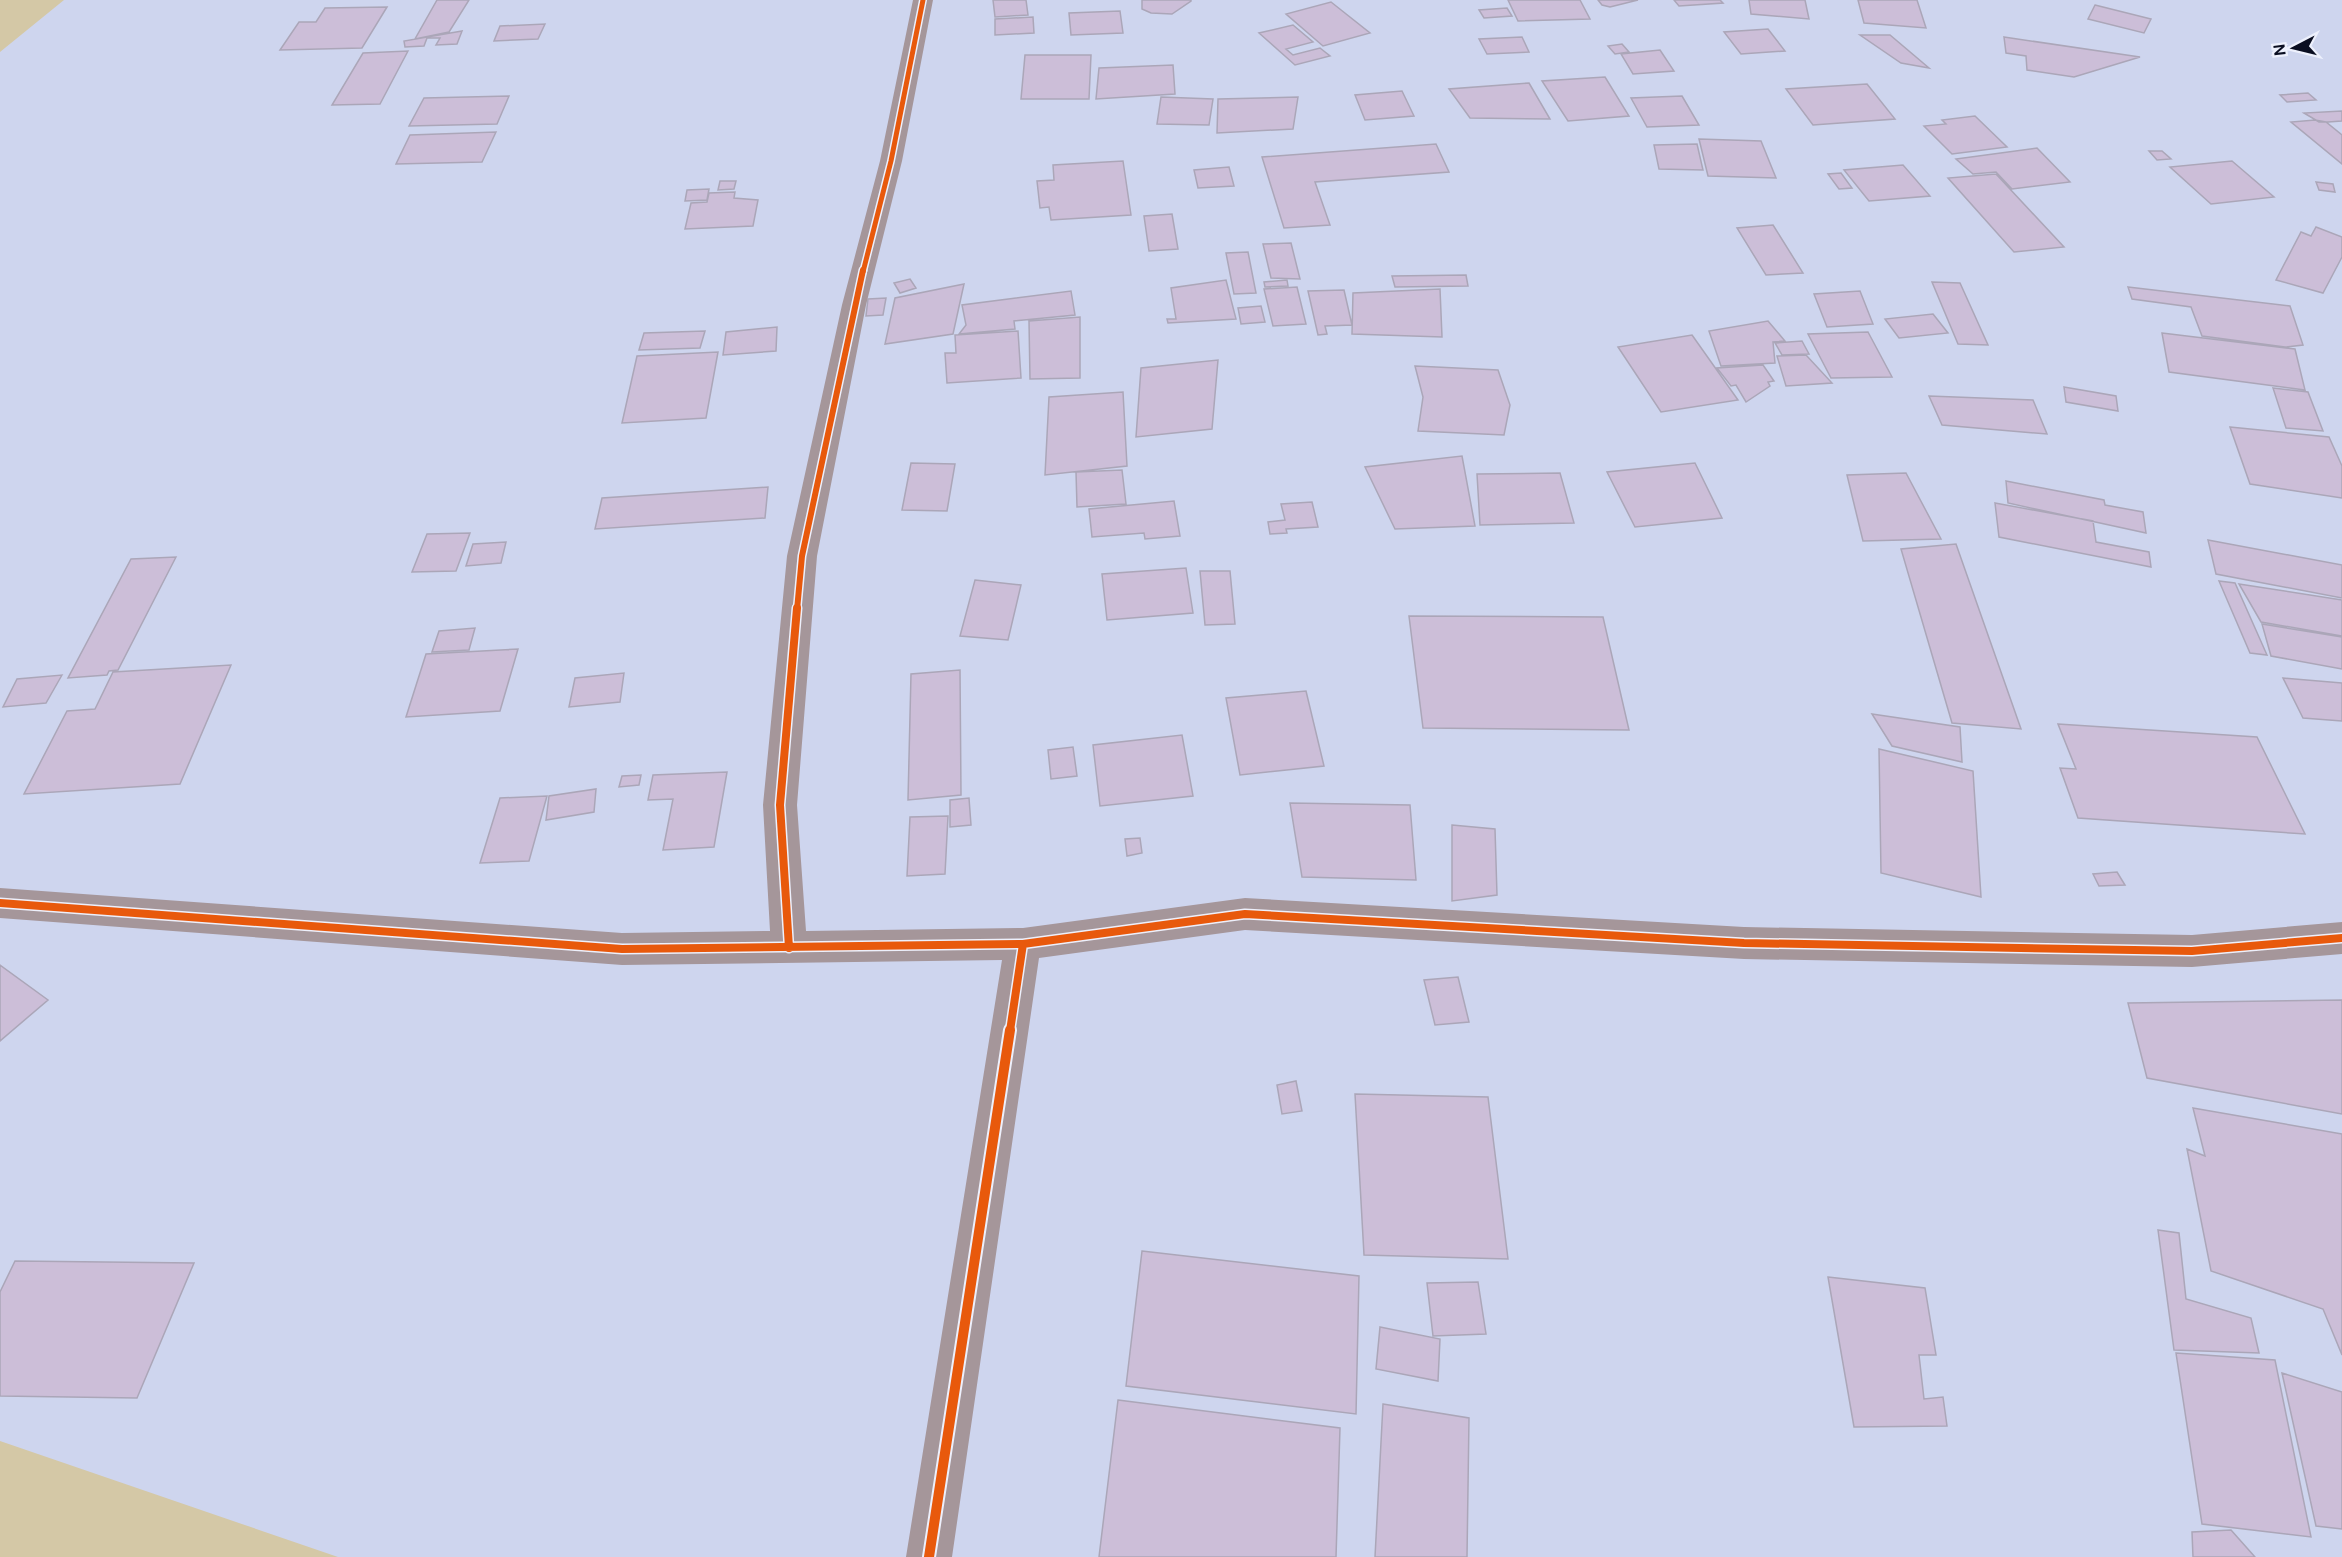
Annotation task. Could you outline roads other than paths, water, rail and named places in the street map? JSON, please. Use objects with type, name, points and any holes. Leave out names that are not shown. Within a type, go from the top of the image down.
[{"type":"street","points":[[789,948],[780,805],[802,556],[854,305],[891,161],[923,0]]},
{"type":"street","points":[[0,903],[622,949],[1023,944],[1245,914],[1744,943],[2192,951],[2342,938]]},
{"type":"street","points":[[929,1557],[1023,944]]}]
